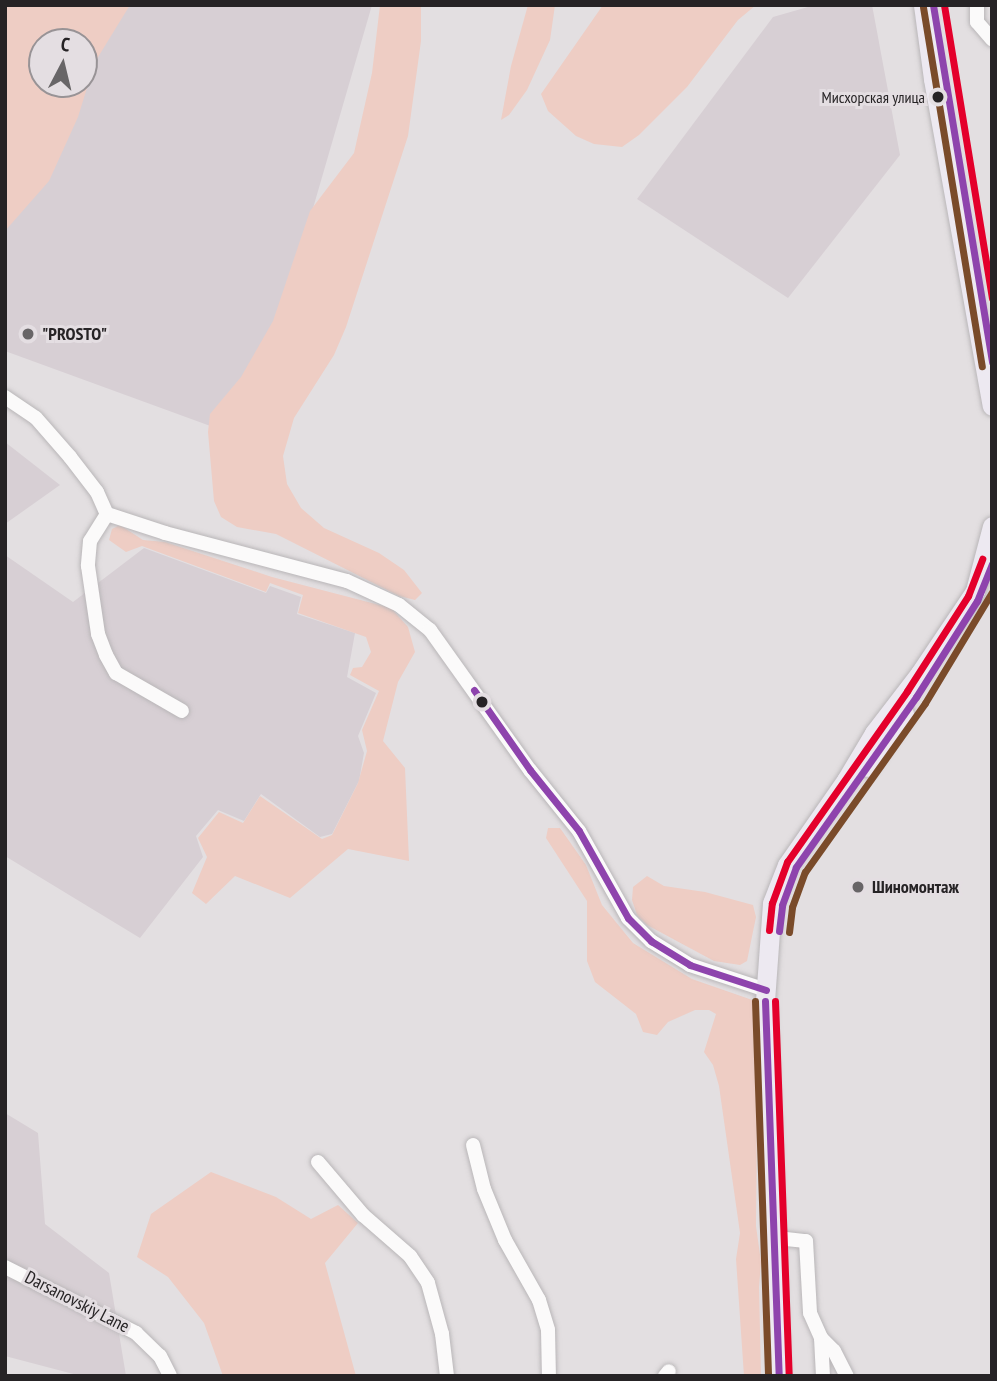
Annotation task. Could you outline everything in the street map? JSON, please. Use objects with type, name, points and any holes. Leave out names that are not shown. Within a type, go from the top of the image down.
[{"type":"highway","points":[[923,5],[933,79],[992,407]]},
{"type":"highway","points":[[933,5],[992,364]]},
{"type":"highway","points":[[779,1376],[765,995],[772,903],[787,864],[846,780],[874,733],[920,673],[975,591],[992,526]]},
{"type":"highway","points":[[789,1376],[776,1022],[782,905],[796,867],[916,697],[977,601],[992,563]]},
{"type":"street","points":[[977,5],[977,22],[992,40]]},
{"type":"street","points":[[5,397],[36,418],[97,492],[107,514],[187,539],[347,581],[399,605],[430,630],[530,770],[579,831],[628,918],[651,941],[690,965],[765,995]]},
{"type":"street","points":[[107,514],[90,541],[88,566],[98,634],[116,673],[182,711]]},
{"type":"street","points":[[473,1145],[484,1189],[505,1240],[539,1300],[548,1330],[549,1376]]},
{"type":"street","points":[[318,1163],[363,1215],[410,1256],[428,1283],[442,1334],[447,1376]]},
{"type":"street","points":[[786,1239],[806,1241],[810,1313],[821,1338],[847,1376]]},
{"type":"street","name":"Darsanovskiy Lane","points":[[5,1267],[136,1333],[160,1356],[170,1376]]},
{"type":"street","points":[[821,1338],[823,1376]]},
{"type":"shaded area","points":[[5,5],[130,5],[98,57],[98,28],[28,28],[28,98],[84,98],[49,181],[5,231]]},
{"type":"shaded area","points":[[125,5],[372,5],[246,439],[5,351],[5,199],[74,98],[98,98],[98,49]]},
{"type":"shaded area","points":[[380,5],[421,5],[421,41],[408,136],[346,327],[334,355],[294,418],[283,456],[287,484],[301,508],[324,528],[379,553],[404,570],[422,593],[415,600],[399,596],[276,534],[237,527],[221,517],[214,501],[208,432],[210,414],[241,377],[273,321],[310,211],[354,153],[372,73]]},
{"type":"shaded area","points":[[528,5],[555,5],[550,40],[527,90],[509,115],[501,120],[511,66]]},
{"type":"shaded area","points":[[603,5],[756,5],[738,20],[687,87],[639,135],[622,147],[594,144],[576,136],[548,111],[541,94]]},
{"type":"shaded area","points":[[815,5],[872,5],[900,155],[788,298],[637,199],[773,17]]},
{"type":"shaded area","points":[[5,442],[60,485],[5,524]]},
{"type":"shaded area","points":[[120,525],[143,540],[165,542],[272,577],[391,608],[408,627],[415,652],[398,682],[383,741],[405,768],[409,861],[348,849],[290,898],[235,876],[206,904],[192,893],[207,857],[198,838],[219,812],[243,823],[260,796],[322,839],[332,835],[358,783],[367,751],[362,730],[379,691],[350,675],[353,668],[362,667],[371,652],[366,637],[298,613],[303,595],[270,583],[266,592],[142,546],[126,552],[109,540],[112,529]]},
{"type":"shaded area","points":[[144,548],[266,593],[270,586],[301,597],[297,614],[355,633],[347,677],[376,693],[358,736],[364,753],[359,781],[332,834],[320,837],[261,794],[244,821],[218,810],[196,836],[203,857],[140,938],[5,856],[5,555],[73,602]]},
{"type":"shaded area","points":[[548,828],[560,828],[586,865],[602,905],[633,943],[692,979],[758,1002],[756,1226],[761,1262],[761,1376],[744,1376],[736,1259],[740,1233],[719,1086],[713,1065],[704,1052],[716,1014],[709,1010],[695,1010],[668,1022],[657,1035],[643,1032],[636,1014],[595,982],[587,961],[587,901],[546,838]]},
{"type":"shaded area","points":[[647,876],[664,886],[705,892],[753,905],[756,917],[747,961],[740,965],[714,961],[647,925],[637,915],[632,900],[633,887]]},
{"type":"shaded area","points":[[5,1113],[38,1133],[45,1224],[109,1273],[126,1376],[81,1376],[5,1356]]},
{"type":"shaded area","points":[[211,1172],[276,1197],[311,1219],[338,1205],[358,1223],[325,1263],[356,1376],[223,1376],[204,1323],[168,1277],[137,1257],[151,1214]]},
{"type":"transit line","points":[[933,5],[992,362]]},
{"type":"transit line","points":[[944,5],[992,298]]},
{"type":"transit line","points":[[923,7],[982,366]]},
{"type":"transit line","points":[[769,930],[772,903],[787,862],[907,691],[968,596],[982,559]]},
{"type":"transit line","points":[[779,931],[782,905],[796,867],[916,697],[977,601],[992,564]]},
{"type":"transit line","points":[[789,932],[792,907],[805,872],[925,703],[992,592]]},
{"type":"transit line","points":[[474,690],[530,770],[579,831],[628,918],[651,941],[690,965],[766,990]]},
{"type":"transit line","points":[[755,1001],[768,1376]]},
{"type":"transit line","points":[[765,1001],[779,1376]]},
{"type":"transit line","points":[[775,1001],[789,1376]]},
{"type":"place","name":"Мисхорская улица","points":[[938,97]]},
{"type":"place","name":"\"PROSTO\"","points":[[28,334]]},
{"type":"place","name":"Шиномонтаж","points":[[858,887]]}]
